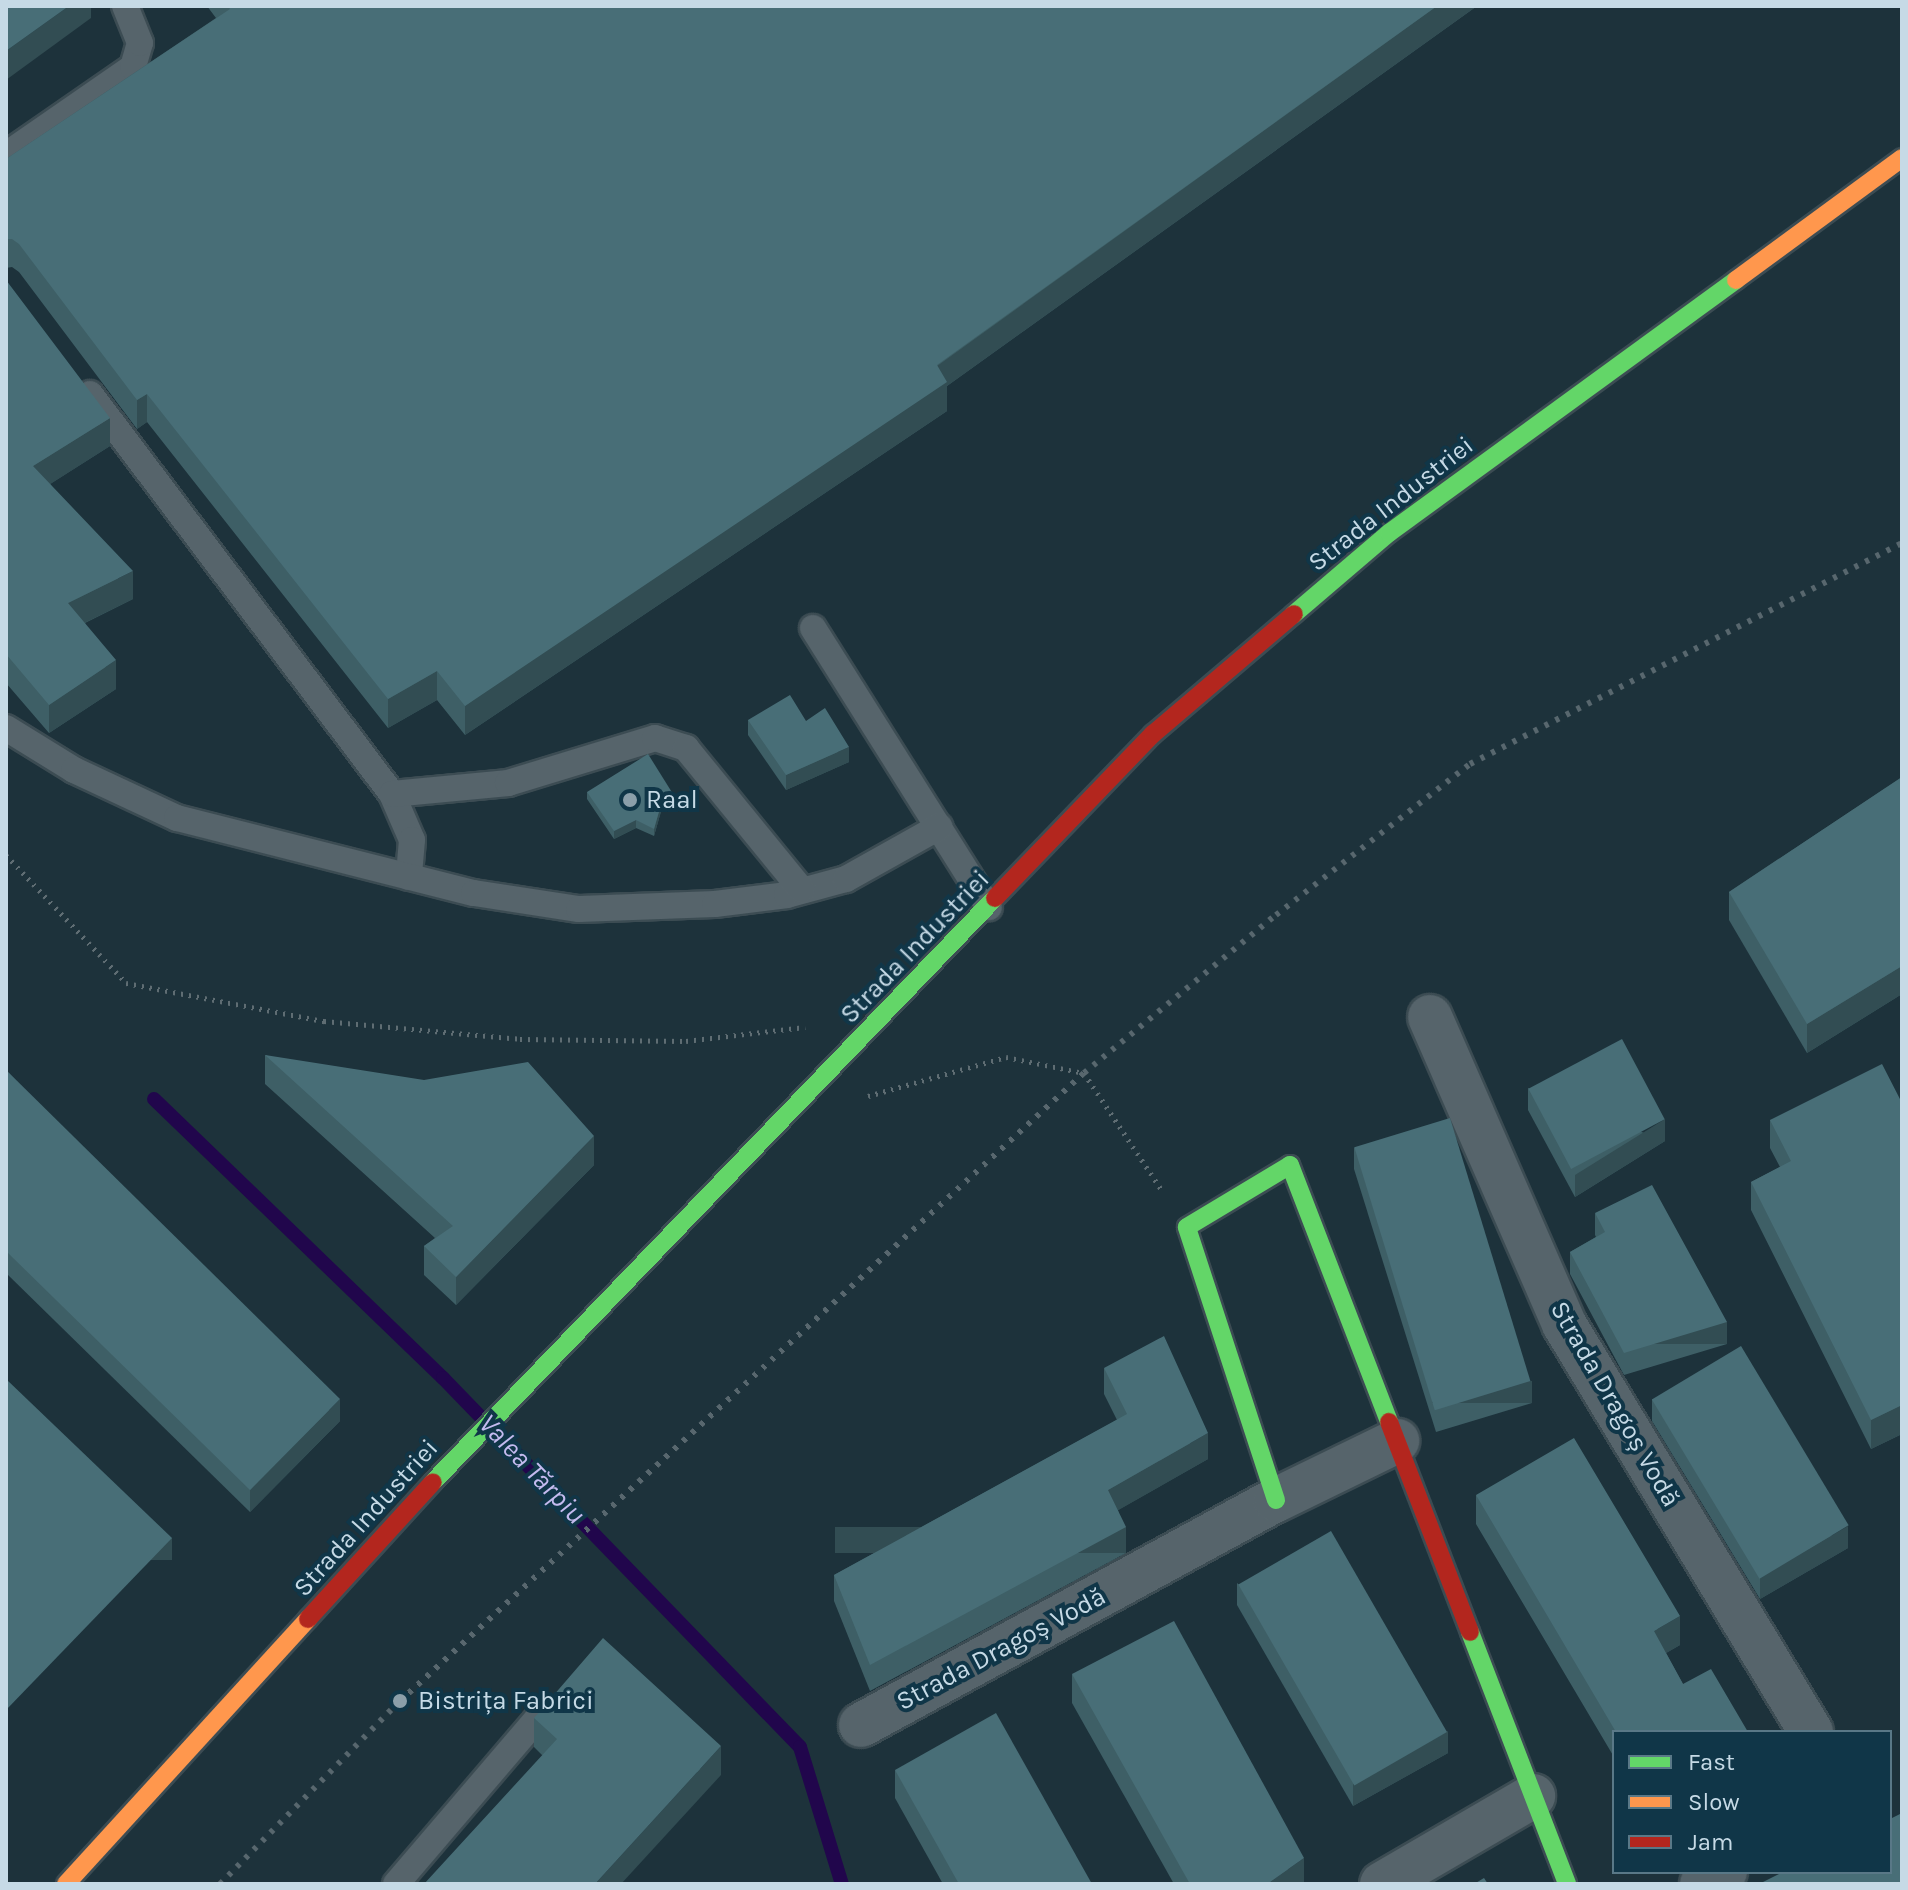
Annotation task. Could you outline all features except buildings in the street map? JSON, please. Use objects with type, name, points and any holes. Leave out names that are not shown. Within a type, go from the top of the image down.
[{"type":"street","name":"Strada Industriei","points":[[66,1884],[452,1462],[793,1112],[1153,734],[1389,533],[1902,158]]},
{"type":"street","name":"Strada Dragoș Vodă","points":[[1430,1017],[1564,1324],[1810,1730]]},
{"type":"street","points":[[1276,1500],[1187,1227],[1290,1165],[1567,1884]]},
{"type":"street","name":"Strada Dragoș Vodă","points":[[861,1725],[1276,1500],[1397,1441]]},
{"type":"street","points":[[1382,1884],[1533,1796]]},
{"type":"street","points":[[1702,1884],[1721,1874]]},
{"type":"lane","points":[[6,155],[133,67],[140,43],[125,6]]},
{"type":"lane","points":[[72,370],[392,794],[412,840],[409,877]]},
{"type":"lane","points":[[813,628],[989,907]]},
{"type":"lane","points":[[6,728],[74,770],[177,818],[409,877],[579,909],[715,904],[802,890],[846,879],[939,827]]},
{"type":"lane","points":[[392,794],[508,783],[655,738],[686,748],[802,890]]},
{"type":"lane","points":[[396,1884],[536,1720]]},
{"type":"path","points":[[6,855],[126,983],[324,1021],[520,1039],[686,1041],[808,1027]]},
{"type":"path","points":[[793,1112],[897,1090],[1006,1057],[1084,1073],[1187,1227]]},
{"type":"waterway","name":"Valea Tărpiu","points":[[154,1099],[443,1378],[800,1747],[842,1884]]},
{"type":"railway","points":[[220,1884],[400,1701],[1084,1073],[1276,915],[1470,764],[1902,543]]},
{"type":"traffic: fast","points":[[1294,614],[1389,533],[1736,280]]},
{"type":"traffic: fast","points":[[433,1482],[995,898]]},
{"type":"traffic: fast","points":[[1276,1500],[1187,1227],[1290,1165],[1389,1422]]},
{"type":"traffic: fast","points":[[1470,1632],[1567,1884]]},
{"type":"traffic: slow","points":[[1736,280],[1902,158]]},
{"type":"traffic: slow","points":[[66,1884],[308,1619]]},
{"type":"traffic: jam","points":[[995,898],[1153,734],[1294,614]]},
{"type":"traffic: jam","points":[[1389,1422],[1470,1632]]},
{"type":"traffic: jam","points":[[308,1619],[433,1482]]},
{"type":"place","name":"Raal","points":[[630,800]]},
{"type":"place","name":"Bistrița Fabrici","points":[[400,1701]]}]
